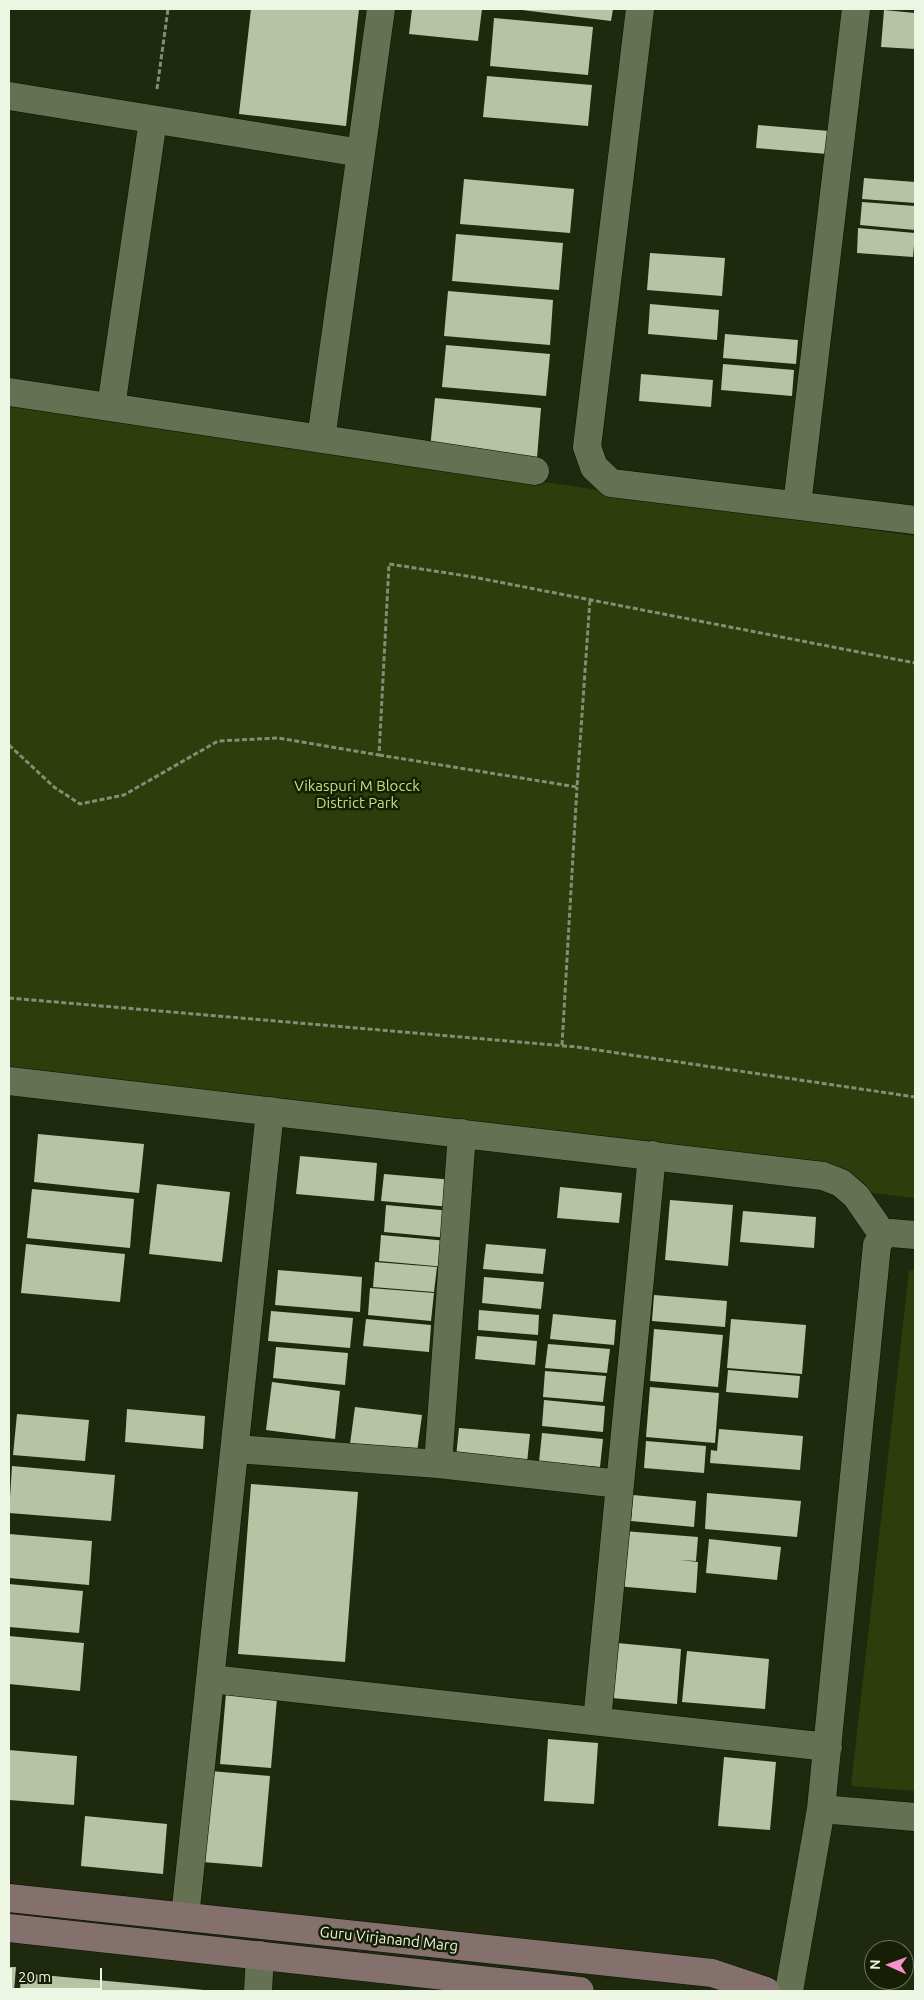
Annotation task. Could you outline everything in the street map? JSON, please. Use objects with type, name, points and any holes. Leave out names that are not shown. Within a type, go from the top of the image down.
[{"type":"street","points":[[321,439],[381,9]]},
{"type":"street","points":[[640,9],[587,447],[594,467],[611,482],[915,520]]},
{"type":"street","points":[[797,505],[856,9]]},
{"type":"street","points":[[9,96],[361,153]]},
{"type":"street","points":[[110,408],[153,120]]},
{"type":"street","points":[[9,392],[535,471]]},
{"type":"street","points":[[9,1081],[823,1176],[841,1183],[856,1196],[883,1235]]},
{"type":"street","points":[[185,1917],[236,1449],[270,1111]]},
{"type":"street","points":[[438,1464],[462,1134]]},
{"type":"street","points":[[597,1721],[652,1156]]},
{"type":"street","points":[[789,1991],[821,1809],[877,1244],[883,1235],[891,1233],[915,1235]]},
{"type":"street","points":[[236,1449],[438,1464],[620,1484]]},
{"type":"street","points":[[210,1679],[828,1747]]},
{"type":"street","points":[[821,1809],[915,1817]]},
{"type":"street","name":"Guru Virjanand Marg","points":[[9,1898],[712,1973],[766,1991]]},
{"type":"street","name":"Guru Virjanand Marg","points":[[9,1928],[580,1991]]},
{"type":"street","points":[[258,1991],[260,1955]]},
{"type":"path","points":[[153,120],[168,9]]},
{"type":"path","points":[[379,755],[389,564],[473,576],[915,663]]},
{"type":"path","points":[[562,1045],[590,599]]},
{"type":"path","points":[[9,745],[54,787],[80,804],[124,795],[218,741],[278,738],[577,787]]},
{"type":"path","points":[[9,998],[562,1045],[915,1098]]},
{"type":"green space","name":"Vikaspuri M Blocck District Park","points":[[9,404],[915,536],[915,1198],[9,1093]]},
{"type":"green space","points":[[909,1270],[915,1271],[915,1791],[851,1786]]},
{"type":"building","points":[[251,9],[359,9],[346,126],[239,114]]},
{"type":"building","points":[[412,9],[482,9],[478,41],[409,34]]},
{"type":"building","points":[[514,9],[613,9],[611,21]]},
{"type":"building","points":[[884,10],[915,13],[915,49],[881,47]]},
{"type":"building","points":[[494,18],[593,27],[588,75],[490,66]]},
{"type":"building","points":[[487,76],[592,85],[588,126],[483,117]]},
{"type":"building","points":[[758,125],[829,131],[827,154],[756,148]]},
{"type":"building","points":[[864,178],[915,182],[915,203],[862,199]]},
{"type":"building","points":[[464,179],[574,189],[570,233],[460,224]]},
{"type":"building","points":[[862,202],[915,206],[915,230],[860,225]]},
{"type":"building","points":[[858,228],[915,233],[913,257],[857,253]]},
{"type":"building","points":[[456,234],[563,243],[559,290],[452,281]]},
{"type":"building","points":[[650,253],[725,258],[722,296],[647,290]]},
{"type":"building","points":[[448,291],[553,300],[550,345],[444,336]]},
{"type":"building","points":[[650,304],[719,310],[717,340],[648,334]]},
{"type":"building","points":[[725,334],[798,340],[796,364],[723,358]]},
{"type":"building","points":[[446,345],[550,354],[546,396],[442,387]]},
{"type":"building","points":[[723,364],[794,370],[792,396],[721,390]]},
{"type":"building","points":[[641,374],[713,380],[711,407],[639,401]]},
{"type":"building","points":[[435,398],[541,408],[537,458],[430,449]]},
{"type":"building","points":[[38,1134],[144,1144],[139,1193],[34,1182]]},
{"type":"building","points":[[300,1156],[377,1163],[374,1201],[296,1194]]},
{"type":"building","points":[[384,1174],[454,1180],[451,1207],[381,1201]]},
{"type":"building","points":[[157,1184],[230,1192],[222,1262],[149,1254]]},
{"type":"building","points":[[560,1187],[622,1193],[619,1223],[557,1218]]},
{"type":"building","points":[[32,1189],[134,1199],[130,1248],[27,1238]]},
{"type":"building","points":[[670,1200],[733,1205],[728,1266],[665,1260]]},
{"type":"building","points":[[386,1205],[451,1211],[449,1238],[384,1232]]},
{"type":"building","points":[[743,1211],[816,1217],[814,1248],[740,1242]]},
{"type":"building","points":[[381,1235],[448,1241],[446,1267],[379,1261]]},
{"type":"building","points":[[26,1244],[125,1254],[120,1302],[21,1293]]},
{"type":"building","points":[[486,1244],[546,1249],[543,1274],[483,1269]]},
{"type":"building","points":[[375,1262],[437,1267],[434,1292],[373,1287]]},
{"type":"building","points":[[278,1270],[362,1277],[360,1312],[275,1305]]},
{"type":"building","points":[[484,1277],[544,1282],[541,1309],[482,1303]]},
{"type":"building","points":[[370,1288],[434,1293],[431,1321],[368,1315]]},
{"type":"building","points":[[654,1295],[727,1301],[725,1327],[652,1321]]},
{"type":"building","points":[[479,1310],[539,1315],[538,1335],[478,1330]]},
{"type":"building","points":[[271,1311],[353,1318],[350,1348],[268,1341]]},
{"type":"building","points":[[553,1314],[616,1320],[614,1345],[550,1339]]},
{"type":"building","points":[[366,1319],[431,1325],[429,1352],[363,1346]]},
{"type":"building","points":[[731,1319],[806,1325],[802,1374],[727,1368]]},
{"type":"building","points":[[654,1329],[723,1335],[718,1387],[650,1381]]},
{"type":"building","points":[[477,1336],[537,1341],[535,1365],[475,1359]]},
{"type":"building","points":[[548,1344],[610,1349],[607,1373],[545,1368]]},
{"type":"building","points":[[276,1347],[348,1353],[345,1385],[273,1378]]},
{"type":"building","points":[[728,1370],[800,1376],[798,1398],[726,1392]]},
{"type":"building","points":[[545,1371],[606,1376],[603,1402],[543,1397]]},
{"type":"building","points":[[272,1382],[340,1391],[335,1439],[266,1430]]},
{"type":"building","points":[[650,1387],[719,1393],[715,1443],[646,1437]]},
{"type":"building","points":[[544,1400],[605,1406],[603,1432],[542,1426]]},
{"type":"building","points":[[355,1407],[422,1415],[417,1452],[350,1444]]},
{"type":"building","points":[[127,1409],[205,1416],[203,1449],[125,1442]]},
{"type":"building","points":[[17,1414],[89,1420],[85,1461],[13,1455]]},
{"type":"building","points":[[459,1428],[530,1434],[527,1463],[456,1457]]},
{"type":"building","points":[[719,1429],[803,1436],[800,1470],[710,1463],[711,1450],[717,1451]]},
{"type":"building","points":[[542,1433],[603,1439],[600,1467],[539,1462]]},
{"type":"building","points":[[646,1441],[706,1446],[704,1473],[644,1468]]},
{"type":"building","points":[[12,1466],[115,1475],[111,1521],[9,1513]]},
{"type":"building","points":[[251,1484],[358,1492],[345,1662],[238,1654]]},
{"type":"building","points":[[707,1493],[801,1501],[797,1537],[705,1529]]},
{"type":"building","points":[[633,1495],[696,1501],[694,1527],[631,1521]]},
{"type":"building","points":[[624,1531],[698,1537],[696,1561],[680,1560],[698,1562],[696,1593],[616,1586]]},
{"type":"building","points":[[9,1534],[92,1541],[89,1585],[9,1578]]},
{"type":"building","points":[[709,1539],[781,1547],[777,1580],[706,1573]]},
{"type":"building","points":[[9,1584],[83,1591],[79,1633],[9,1627]]},
{"type":"building","points":[[9,1636],[84,1643],[80,1691],[9,1684]]},
{"type":"building","points":[[617,1643],[681,1649],[677,1704],[612,1698]]},
{"type":"building","points":[[687,1651],[769,1659],[765,1709],[682,1702]]},
{"type":"building","points":[[226,1693],[277,1698],[271,1768],[220,1764]]},
{"type":"building","points":[[548,1739],[598,1743],[594,1804],[544,1801]]},
{"type":"building","points":[[9,1750],[77,1756],[74,1805],[9,1800]]},
{"type":"building","points":[[724,1757],[776,1762],[770,1830],[718,1826]]},
{"type":"building","points":[[210,1771],[270,1776],[262,1867],[203,1862]]},
{"type":"building","points":[[85,1816],[167,1824],[163,1874],[81,1866]]},
{"type":"building","points":[[9,1967],[16,1967],[14,1991],[9,1991]]},
{"type":"building","points":[[21,1973],[204,1990],[204,1991],[20,1991]]}]
